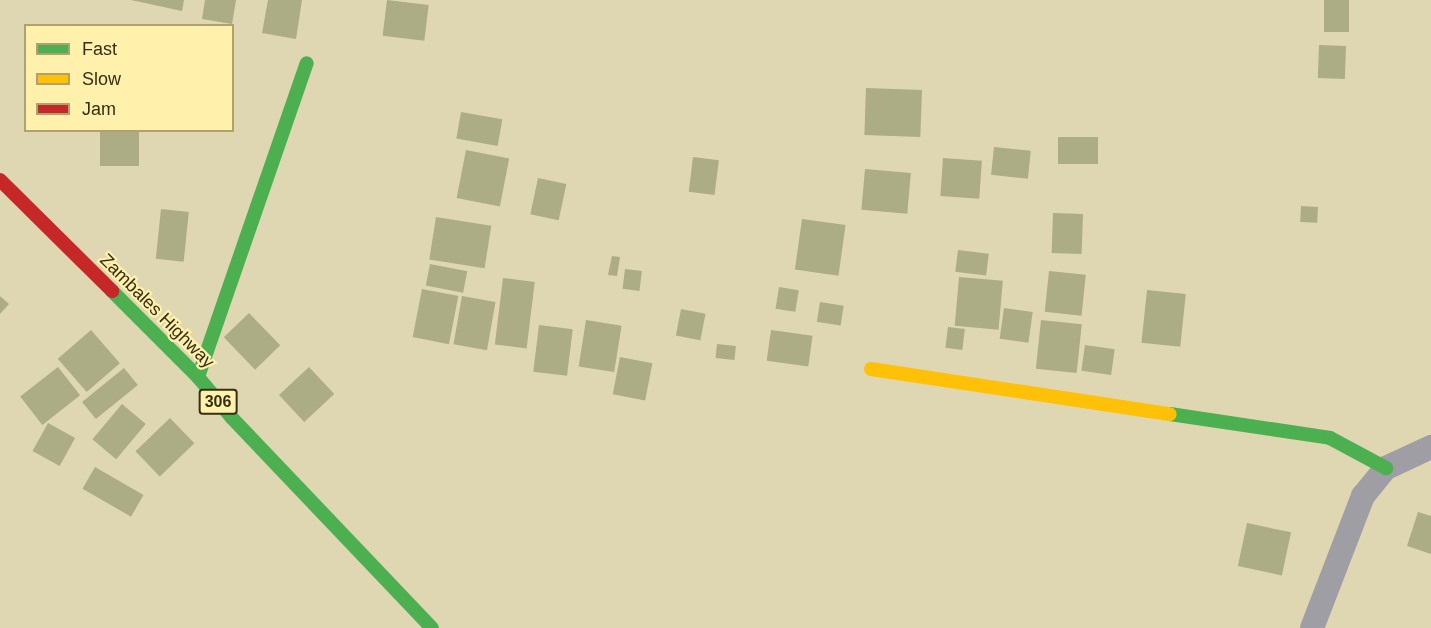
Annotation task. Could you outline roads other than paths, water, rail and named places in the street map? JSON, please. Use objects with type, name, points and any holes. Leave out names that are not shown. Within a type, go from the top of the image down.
[{"type":"street","points":[[198,377],[307,63]]},
{"type":"street","name":"Zambales Highway","points":[[0,180],[198,377],[232,418],[432,628]]},
{"type":"street","points":[[871,369],[1330,438],[1386,468]]},
{"type":"street","points":[[1312,628],[1363,496],[1386,468],[1431,447]]}]
